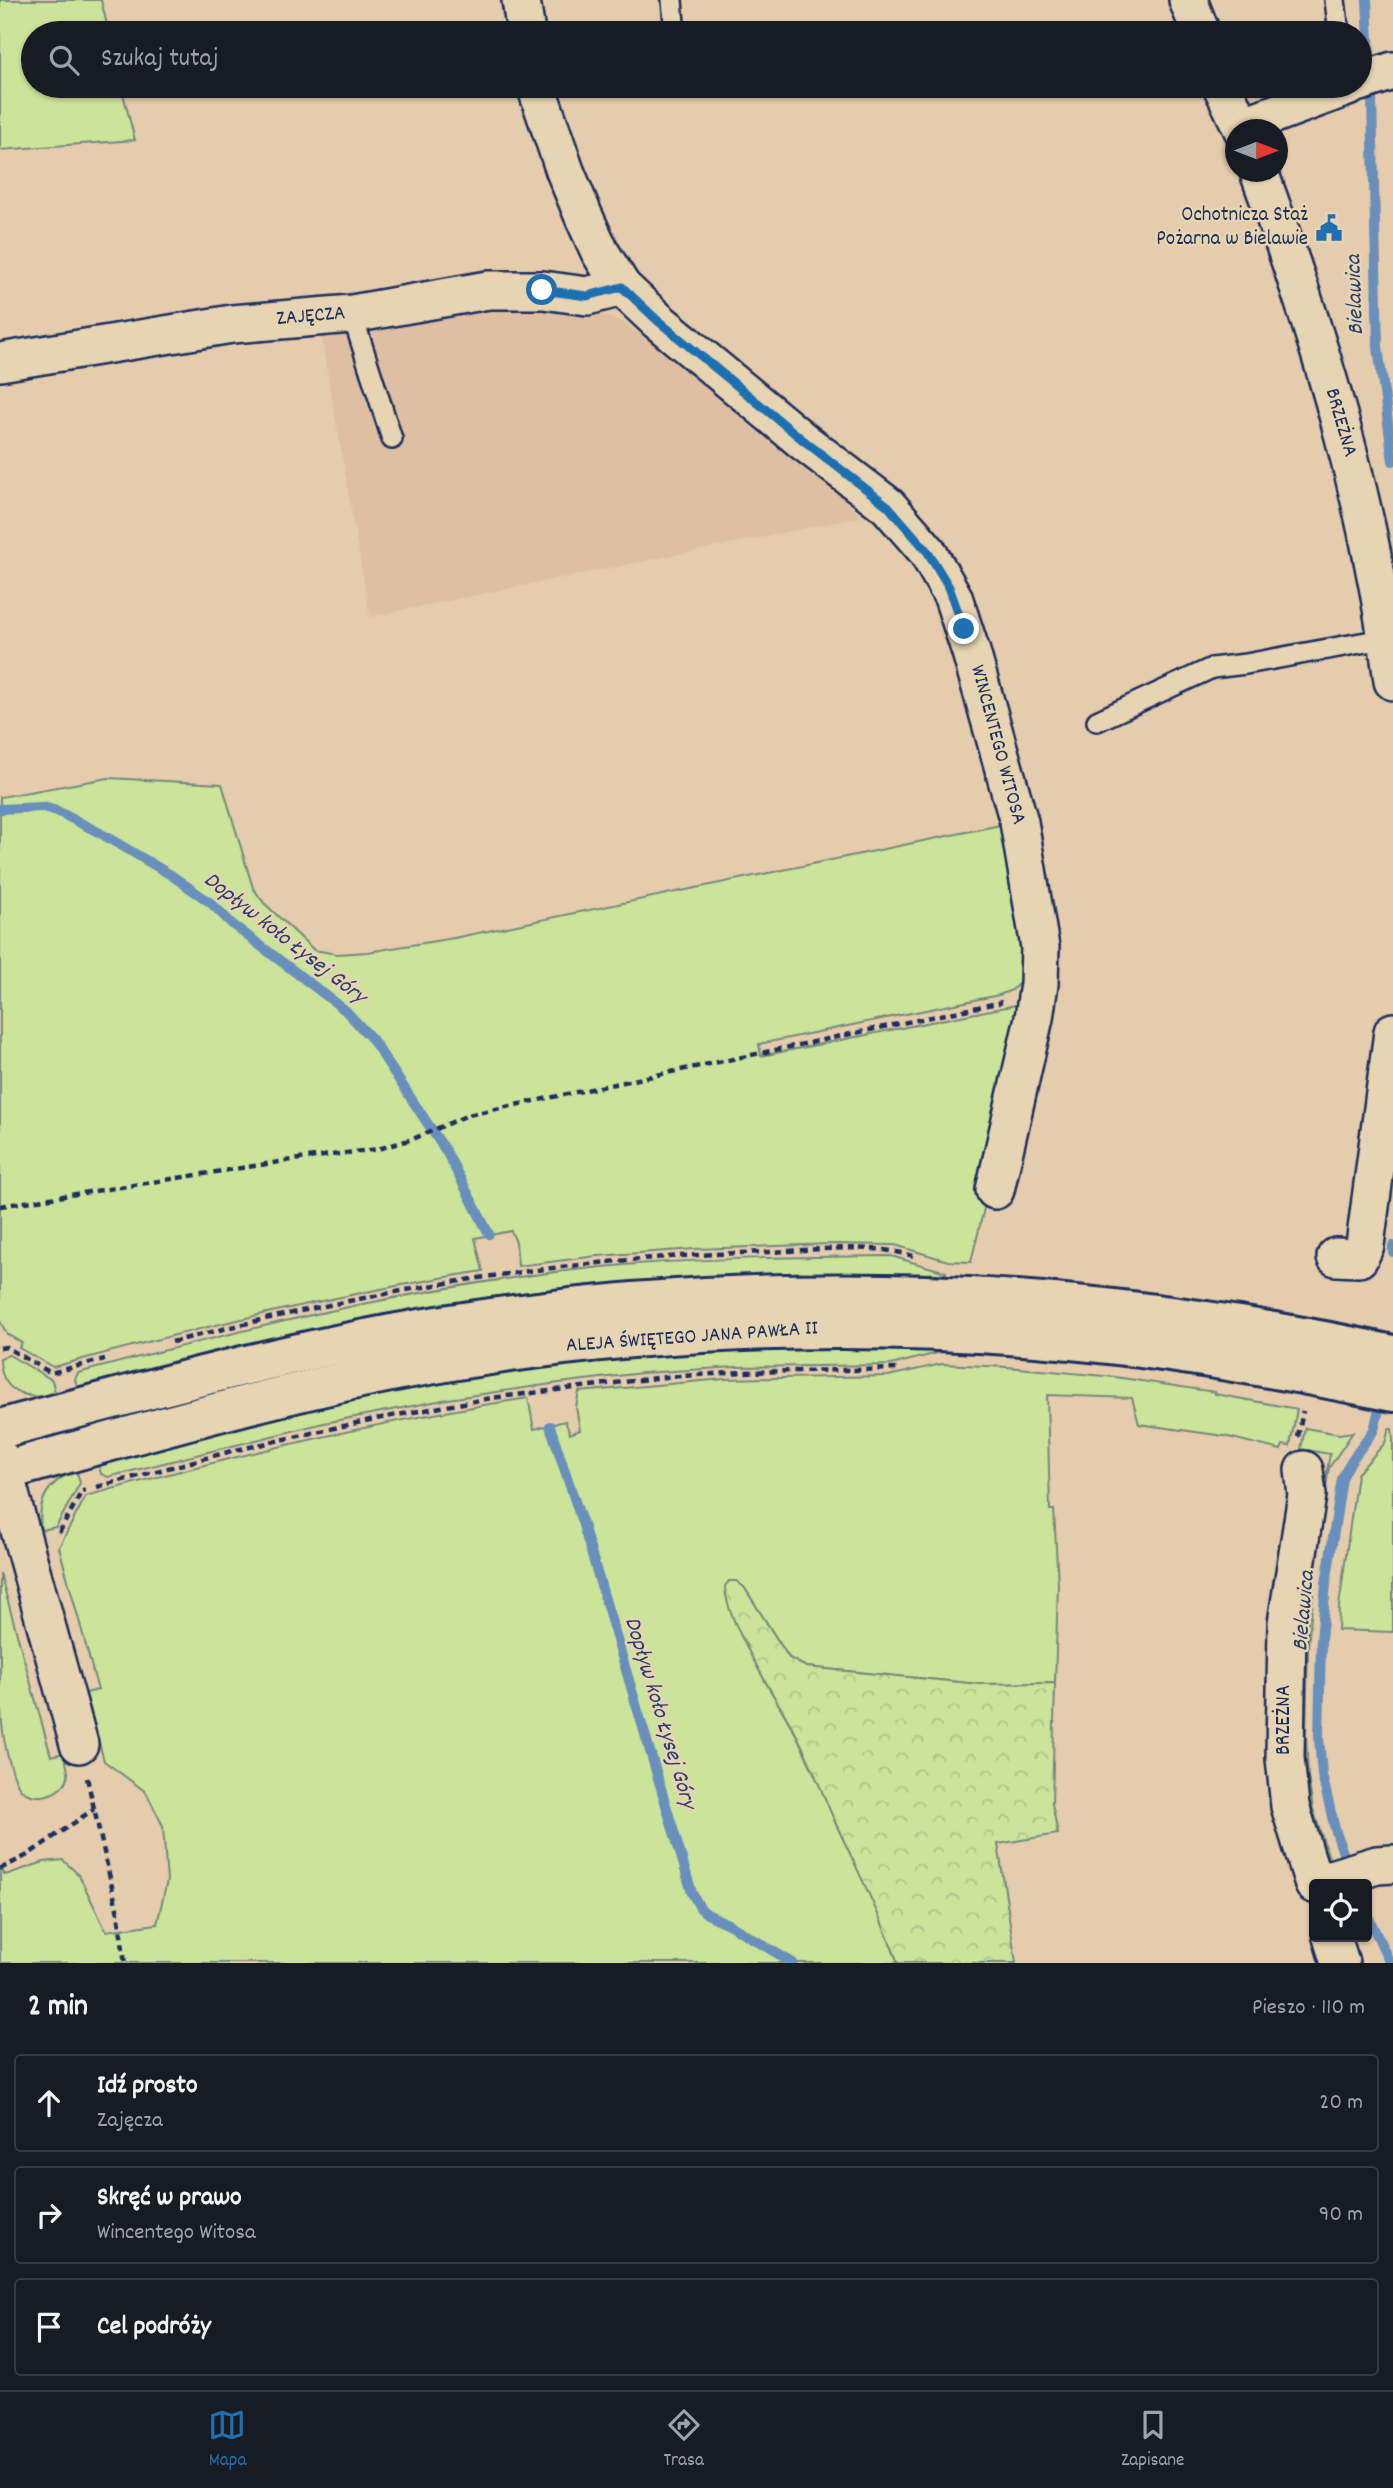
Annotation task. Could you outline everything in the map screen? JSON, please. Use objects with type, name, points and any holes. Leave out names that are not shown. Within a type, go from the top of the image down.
[{"type":"main road","name":"ALEJA ŚWIĘTEGO JANA PAWŁA II","points":[[0,1429],[292,1355],[439,1326],[591,1305],[710,1295],[877,1292],[1086,1304],[1280,1332],[1367,1362],[1393,1392]]},
{"type":"main road","name":"ALEJA ŚWIĘTEGO JANA PAWŁA II","points":[[1,1467],[266,1399],[409,1368],[608,1340],[731,1331],[847,1328],[957,1331],[1070,1340],[1209,1357],[1367,1362]]},
{"type":"street","points":[[522,0],[525,21]]},
{"type":"street","points":[[1188,0],[1196,21]]},
{"type":"street","name":"WINCENTEGO WITOSA","points":[[540,98],[565,171],[589,228],[622,287],[666,328],[888,506],[927,551],[949,587],[971,652],[1019,822],[1040,947],[1037,995],[1027,1052],[995,1190]]},
{"type":"street","points":[[1228,98],[1238,119]]},
{"type":"street","points":[[1266,119],[1320,98]]},
{"type":"street","name":"BRZEŻNA","points":[[1262,182],[1338,412],[1366,522],[1388,638],[1393,681]]},
{"type":"street","name":"ZAJĘCZA","points":[[0,362],[232,324],[352,314],[488,290],[542,290],[587,296],[622,287]]},
{"type":"street","points":[[1336,1258],[1359,1258],[1366,1245],[1393,1032]]},
{"type":"street","name":"BRZEŻNA","points":[[1301,1452],[1307,1495],[1289,1600],[1285,1758],[1290,1806],[1344,1875]]},
{"type":"street","points":[[1,1467],[79,1744]]},
{"type":"street","points":[[1334,1942],[1340,1963]]},
{"type":"lane","points":[[672,0],[674,21]]},
{"type":"lane","points":[[1335,0],[1338,21]]},
{"type":"lane","points":[[352,314],[392,439]]},
{"type":"lane","points":[[1097,721],[1212,668],[1388,638]]},
{"type":"path","points":[[0,1206],[378,1149],[421,1136],[467,1115],[1037,995]]},
{"type":"path","points":[[55,1539],[82,1491],[232,1451],[370,1420],[491,1398],[641,1380],[743,1373],[892,1371],[904,1368]]},
{"type":"path","points":[[1301,1452],[1303,1409]]},
{"type":"path","points":[[0,1869],[26,1856],[94,1809],[118,1913],[125,1963]]},
{"type":"shaded area","points":[[527,307],[589,310],[625,323],[660,348],[834,489],[861,517],[370,617],[321,336],[420,317]]},
{"type":"green space","points":[[0,0],[101,0],[106,21],[21,21],[21,98],[124,98],[135,140],[0,150]]},
{"type":"green space","points":[[108,778],[222,784],[253,888],[264,903],[314,950],[337,954],[368,952],[454,938],[1010,823],[1019,861],[1023,979],[1012,990],[999,995],[759,1044],[761,1056],[1021,1004],[1016,1076],[971,1262],[948,1261],[895,1245],[831,1244],[694,1249],[597,1256],[518,1266],[516,1242],[511,1231],[475,1238],[483,1271],[266,1313],[53,1367],[19,1348],[22,1343],[7,1334],[0,1321],[0,797]]},
{"type":"green space","points":[[891,1256],[946,1274],[749,1275],[554,1289],[489,1297],[337,1325],[78,1389],[75,1379],[78,1373],[216,1337],[355,1306],[495,1280],[668,1262]]},
{"type":"green space","points":[[846,1348],[945,1351],[891,1365],[736,1367],[642,1373],[551,1384],[448,1399],[324,1423],[108,1477],[101,1474],[98,1463],[353,1401],[507,1372],[634,1358]]},
{"type":"green space","points":[[9,1355],[52,1380],[56,1396],[25,1395],[10,1386],[1,1370],[0,1358]]},
{"type":"green space","points":[[942,1364],[1115,1377],[1215,1392],[1297,1409],[1290,1446],[1283,1445],[1281,1450],[1224,1436],[1139,1424],[1132,1398],[1047,1395],[1050,1510],[1054,1510],[1058,1585],[1055,1683],[979,1684],[806,1667],[789,1658],[744,1587],[764,1679],[797,1736],[872,1898],[898,1963],[0,1963],[0,1867],[5,1875],[44,1862],[63,1860],[79,1875],[106,1931],[157,1924],[167,1881],[163,1826],[146,1792],[104,1761],[86,1693],[98,1690],[59,1547],[86,1496],[306,1441],[416,1417],[528,1398],[534,1429],[565,1421],[570,1434],[580,1430],[576,1407],[579,1392],[724,1379],[888,1376]]},
{"type":"green space","points":[[1305,1428],[1339,1434],[1353,1432],[1329,1468],[1321,1517],[1308,1646],[1308,1776],[1313,1809],[1331,1864],[1321,1858],[1300,1772],[1303,1605],[1330,1454],[1301,1449]]},
{"type":"green space","points":[[1389,1429],[1392,1429],[1393,1440],[1393,1632],[1338,1630],[1357,1474],[1385,1443]]},
{"type":"green space","points":[[76,1469],[80,1483],[56,1527],[41,1530],[41,1509],[46,1493],[58,1480]]},
{"type":"green space","points":[[0,1573],[51,1756],[64,1753],[67,1766],[66,1782],[61,1788],[46,1795],[30,1795],[18,1785],[4,1741],[0,1695]]},
{"type":"green space","points":[[729,1581],[736,1581],[744,1587],[789,1658],[806,1667],[979,1684],[1055,1683],[1052,1804],[1058,1834],[998,1844],[1016,1963],[898,1963],[801,1745],[743,1640],[727,1601],[725,1586]]},
{"type":"waterway","name":"Bielawica","points":[[1367,0],[1368,21]]},
{"type":"waterway","name":"Bielawica","points":[[1372,98],[1378,347],[1393,461]]},
{"type":"waterway","name":"Dopływ koło Łysej Góry","points":[[0,809],[43,807],[57,811],[100,833],[171,875],[211,903],[232,924],[345,1010],[372,1039],[447,1153],[489,1234]]},
{"type":"waterway","name":"Bielawica","points":[[1393,1246],[1393,1252]]},
{"type":"waterway","name":"Bielawica","points":[[1348,1868],[1322,1775],[1319,1738],[1321,1640],[1326,1584],[1342,1478],[1374,1430],[1382,1397]]},
{"type":"waterway","name":"Dopływ koło Łysej Góry","points":[[550,1426],[583,1525],[692,1893],[700,1908],[707,1914],[793,1963]]},
{"type":"waterway","name":"Bielawica","points":[[1372,1925],[1390,1963]]},
{"type":"place","name":"Ochotnicza Staż Pożarna w Bielawie","points":[[1329,228]]},
{"type":"route","points":[[542,290],[563,295],[587,296],[622,287],[657,320],[888,506],[927,551],[949,587],[964,629]]}]
